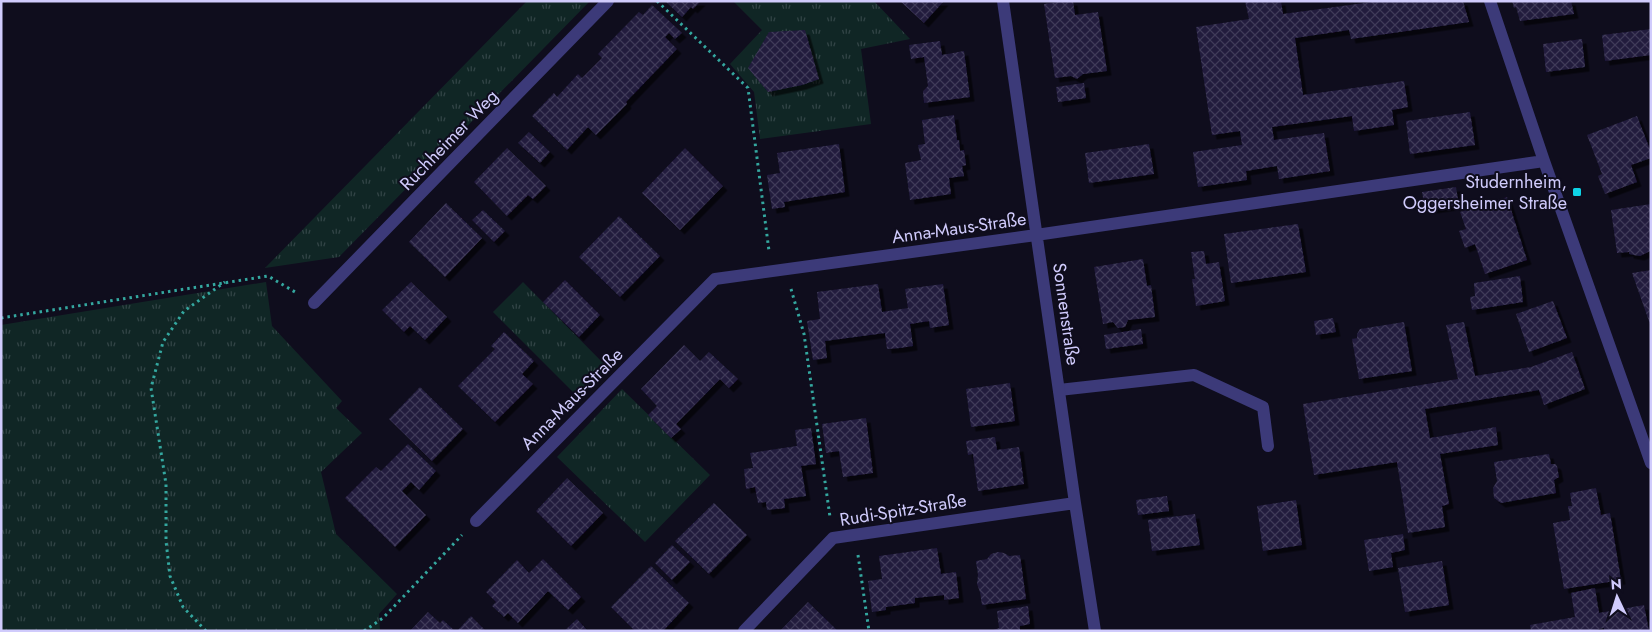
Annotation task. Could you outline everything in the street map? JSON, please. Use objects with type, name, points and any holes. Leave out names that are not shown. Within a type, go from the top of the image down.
[{"type":"street","name":"Ruchheimer Weg","points":[[314,303],[608,1]]},
{"type":"street","name":"Sonnenstraße","points":[[1003,1],[1095,631]]},
{"type":"street","points":[[1490,1],[1544,161],[1651,463]]},
{"type":"street","name":"Anna-Maus-Straße","points":[[476,521],[715,279],[1036,235],[1544,161]]},
{"type":"street","points":[[1059,390],[1194,375],[1263,407],[1268,446]]},
{"type":"street","name":"Rudi-Spitz-Straße","points":[[744,631],[833,538],[1075,502]]},
{"type":"path","points":[[658,1],[748,88],[771,271]]},
{"type":"path","points":[[786,270],[804,334],[833,538]]},
{"type":"path","points":[[1,318],[268,276],[314,303]]},
{"type":"path","points":[[206,631],[183,607],[170,576],[166,542],[166,484],[151,388],[163,342],[184,311],[225,282]]},
{"type":"path","points":[[364,631],[383,618],[476,521]]},
{"type":"path","points":[[855,534],[869,631]]},
{"type":"green space","points":[[527,1],[590,1],[339,257],[265,268]]},
{"type":"green space","points":[[733,1],[874,1],[910,39],[861,49],[871,124],[760,139],[754,92],[730,64],[762,30]]},
{"type":"green space","points":[[266,282],[272,326],[342,401],[336,408],[362,433],[321,472],[336,534],[397,594],[379,614],[380,631],[1,631],[1,325]]},
{"type":"green space","points":[[523,282],[608,368],[578,397],[493,312]]},
{"type":"green space","points":[[622,389],[710,475],[645,542],[557,457]]},
{"type":"building","points":[[665,1],[701,1],[693,9],[691,7],[682,17]]},
{"type":"building","points":[[900,1],[944,1],[924,23]]},
{"type":"building","points":[[1073,1],[1075,15],[1098,12],[1107,71],[1083,74],[1077,79],[1071,76],[1055,78],[1044,4]]},
{"type":"building","points":[[1245,1],[1281,1],[1283,14],[1379,1],[1463,1],[1469,22],[1351,39],[1349,30],[1295,38],[1303,95],[1404,81],[1408,107],[1392,110],[1394,125],[1354,131],[1352,116],[1272,127],[1274,140],[1324,133],[1330,171],[1279,179],[1277,166],[1246,171],[1247,180],[1198,187],[1193,152],[1242,145],[1240,131],[1212,135],[1196,27],[1249,19]]},
{"type":"building","points":[[1512,1],[1571,1],[1574,14],[1520,21]]},
{"type":"building","points":[[652,5],[682,33],[675,39],[669,33],[665,37],[677,49],[596,135],[588,127],[567,150],[532,116],[554,93],[557,97],[578,74],[582,78],[602,58],[598,54],[639,12],[643,15]]},
{"type":"building","points":[[1651,29],[1651,55],[1605,61],[1602,35]]},
{"type":"building","points":[[805,30],[819,79],[802,85],[768,92],[748,68],[769,32]]},
{"type":"building","points":[[1582,39],[1585,67],[1546,72],[1543,44]]},
{"type":"building","points":[[940,41],[942,55],[964,51],[970,97],[924,103],[923,91],[928,86],[924,57],[911,59],[909,45]]},
{"type":"building","points":[[1084,83],[1086,98],[1058,102],[1056,87]]},
{"type":"building","points":[[1470,112],[1475,145],[1410,154],[1406,121]]},
{"type":"building","points":[[954,115],[960,151],[964,150],[966,165],[962,166],[964,176],[949,178],[951,194],[910,200],[905,163],[921,160],[918,145],[925,144],[922,120]]},
{"type":"building","points":[[1637,116],[1651,152],[1651,158],[1631,165],[1637,182],[1605,194],[1598,176],[1602,174],[1587,135]]},
{"type":"building","points":[[529,132],[550,152],[540,163],[518,143]]},
{"type":"building","points":[[839,144],[845,192],[784,202],[785,207],[772,209],[767,175],[780,173],[777,153]]},
{"type":"building","points":[[1149,144],[1154,174],[1089,183],[1085,153]]},
{"type":"building","points":[[507,148],[546,186],[533,199],[528,195],[507,216],[474,182]]},
{"type":"building","points":[[685,148],[723,186],[680,230],[642,193]]},
{"type":"building","points":[[1456,187],[1459,205],[1425,210],[1422,192]]},
{"type":"building","points":[[1507,197],[1527,260],[1485,274],[1475,244],[1465,248],[1459,231],[1466,229],[1460,212]]},
{"type":"building","points":[[446,203],[482,238],[445,277],[409,242]]},
{"type":"building","points":[[1651,204],[1650,251],[1640,256],[1629,254],[1629,252],[1617,253],[1611,210]]},
{"type":"building","points":[[483,210],[505,231],[494,242],[472,220]]},
{"type":"building","points":[[619,216],[660,256],[620,297],[579,257]]},
{"type":"building","points":[[1298,224],[1306,272],[1231,283],[1224,234]]},
{"type":"building","points":[[1204,251],[1206,264],[1219,262],[1225,301],[1196,306],[1191,252]]},
{"type":"building","points":[[1143,259],[1147,286],[1151,285],[1155,317],[1128,320],[1125,327],[1118,328],[1113,322],[1103,324],[1094,267]]},
{"type":"building","points":[[1651,270],[1651,324],[1650,324],[1632,273]]},
{"type":"building","points":[[1520,276],[1523,302],[1472,310],[1470,297],[1475,296],[1474,283]]},
{"type":"building","points":[[565,280],[600,315],[579,337],[543,302]]},
{"type":"building","points":[[411,282],[447,317],[425,340],[410,326],[404,332],[382,310]]},
{"type":"building","points":[[878,284],[882,312],[908,308],[905,289],[943,284],[949,325],[930,328],[929,321],[910,324],[913,346],[900,348],[887,349],[885,333],[825,341],[827,358],[813,360],[807,321],[820,319],[817,292]]},
{"type":"building","points":[[1553,301],[1567,338],[1529,352],[1516,314]]},
{"type":"building","points":[[1333,318],[1336,332],[1316,335],[1314,321]]},
{"type":"building","points":[[1404,322],[1412,371],[1359,379],[1352,339],[1357,338],[1360,329]]},
{"type":"building","points":[[1464,322],[1475,376],[1531,367],[1572,352],[1585,389],[1544,405],[1539,390],[1425,409],[1430,438],[1496,427],[1498,445],[1440,454],[1449,504],[1442,506],[1445,527],[1408,533],[1397,462],[1314,475],[1303,404],[1458,379],[1446,325]]},
{"type":"building","points":[[1141,329],[1143,344],[1106,349],[1104,335]]},
{"type":"building","points":[[504,332],[534,361],[522,374],[533,384],[495,422],[458,386],[495,349],[491,346]]},
{"type":"building","points":[[684,345],[700,361],[709,352],[738,379],[729,388],[720,379],[676,424],[681,429],[671,438],[648,415],[657,406],[641,389]]},
{"type":"building","points":[[1010,383],[1015,421],[971,427],[966,389]]},
{"type":"building","points":[[420,387],[463,429],[432,461],[389,419]]},
{"type":"building","points":[[866,418],[873,473],[843,477],[839,451],[826,453],[822,424]]},
{"type":"building","points":[[811,428],[816,464],[801,466],[806,496],[784,499],[785,508],[767,510],[766,502],[758,503],[755,487],[746,489],[744,469],[753,468],[750,453],[797,446],[795,430]]},
{"type":"building","points":[[995,437],[997,450],[1019,447],[1024,484],[978,491],[973,454],[968,455],[966,441]]},
{"type":"building","points":[[408,444],[436,471],[419,490],[411,482],[402,491],[426,515],[395,547],[345,498],[376,467],[381,471]]},
{"type":"building","points":[[1549,454],[1551,464],[1557,466],[1559,477],[1554,480],[1556,493],[1501,503],[1494,498],[1493,488],[1497,481],[1494,462]]},
{"type":"building","points":[[567,478],[603,513],[571,546],[536,511]]},
{"type":"building","points":[[1596,488],[1601,515],[1610,513],[1621,580],[1564,589],[1553,523],[1570,520],[1568,506],[1572,506],[1570,493]]},
{"type":"building","points":[[1167,496],[1169,511],[1138,515],[1136,500]]},
{"type":"building","points":[[1296,500],[1302,545],[1263,551],[1257,506]]},
{"type":"building","points":[[714,503],[747,535],[709,574],[675,541]]},
{"type":"building","points":[[1195,514],[1200,545],[1152,551],[1148,520]]},
{"type":"building","points":[[1403,534],[1405,550],[1391,553],[1393,567],[1369,571],[1364,540]]},
{"type":"building","points":[[672,545],[690,562],[672,580],[655,563]]},
{"type":"building","points":[[937,548],[941,574],[956,572],[959,598],[944,600],[944,595],[915,598],[915,603],[886,607],[886,610],[872,612],[868,581],[882,579],[879,556]]},
{"type":"building","points":[[998,552],[1009,556],[1020,555],[1026,599],[982,605],[977,584],[976,561],[987,559],[991,554]]},
{"type":"building","points":[[543,559],[581,597],[568,610],[548,591],[518,623],[508,613],[504,617],[492,606],[496,602],[486,592],[517,560],[529,573]]},
{"type":"building","points":[[1442,561],[1449,605],[1405,612],[1398,568]]},
{"type":"building","points":[[651,566],[689,603],[663,631],[635,631],[611,607]]},
{"type":"building","points":[[1595,588],[1599,613],[1644,605],[1649,631],[1604,631],[1604,628],[1590,631],[1531,631],[1530,625],[1575,617],[1571,593]]},
{"type":"building","points":[[808,602],[838,631],[780,631]]},
{"type":"building","points":[[1028,606],[1030,624],[1020,626],[1020,631],[990,631],[999,628],[997,611]]},
{"type":"building","points":[[428,612],[440,623],[443,620],[455,631],[410,631]]},
{"type":"building","points":[[471,616],[486,631],[457,631]]},
{"type":"building","points":[[577,619],[588,631],[564,631]]},
{"type":"place","name":"Studernheim, Oggersheimer Straße","points":[[1577,192]]}]
